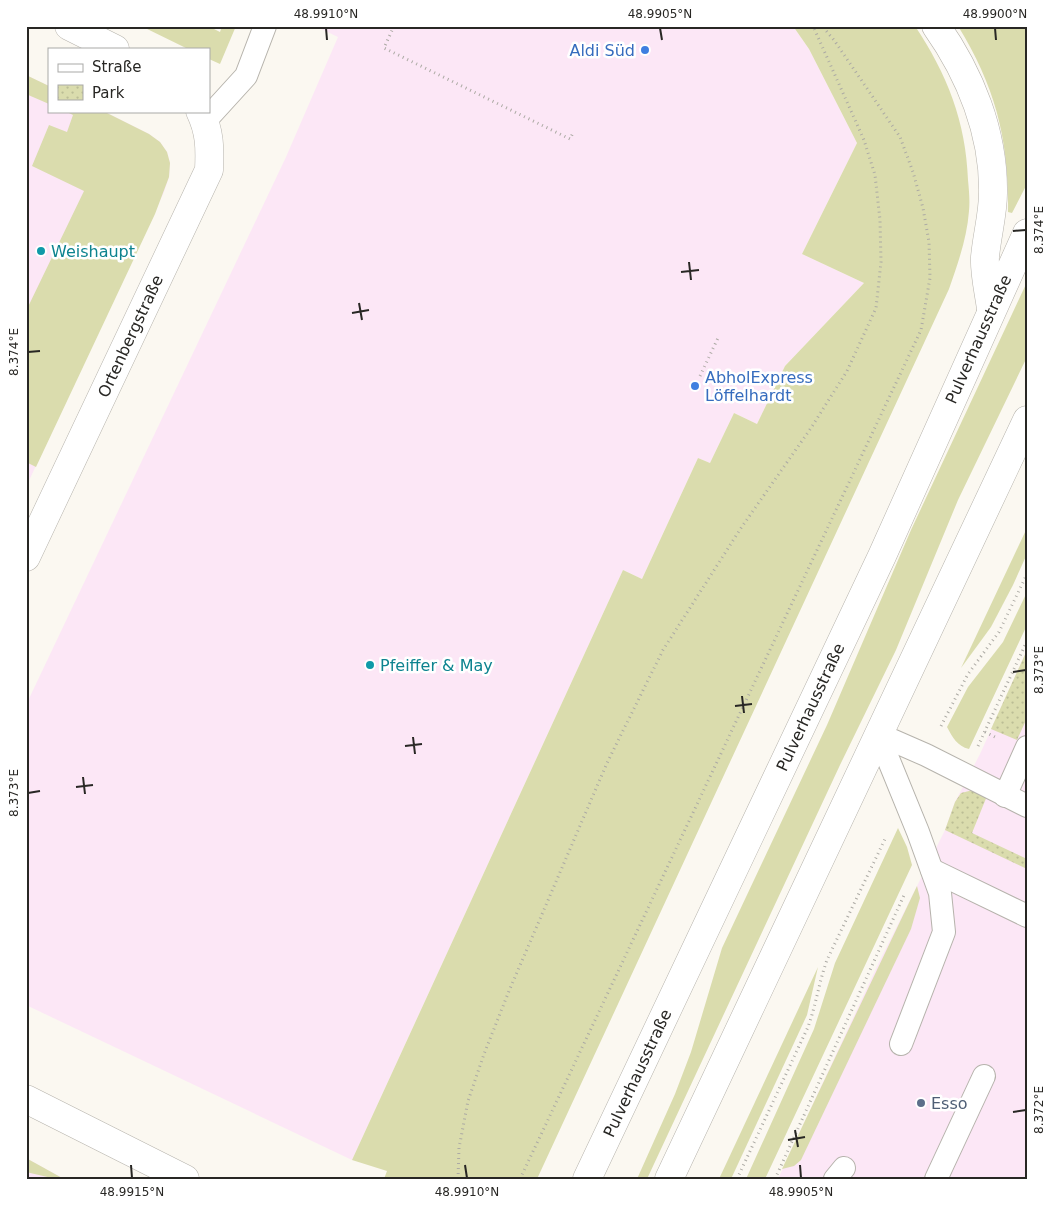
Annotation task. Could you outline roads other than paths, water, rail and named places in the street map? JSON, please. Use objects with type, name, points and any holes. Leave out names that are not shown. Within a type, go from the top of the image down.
[{"type":"main road","points":[[69,26],[113,48]]},
{"type":"main road","points":[[936,26],[945,38],[971,89],[984,121],[991,159],[994,193],[985,258],[991,309]]},
{"type":"main road","name":"Ortenbergstraße","points":[[26,557],[209,170],[210,146],[202,116]]},
{"type":"main road","name":"Pulverhausstraße","points":[[587,1179],[882,556],[1027,232]]},
{"type":"main road","points":[[669,1179],[1027,420]]},
{"type":"main road","points":[[26,1099],[185,1179]]},
{"type":"lane","points":[[210,109],[246,76],[265,26]]},
{"type":"lane","points":[[878,734],[926,755],[1027,806]]},
{"type":"lane","points":[[878,734],[905,799],[940,893],[944,932],[901,1044]]},
{"type":"lane","points":[[1005,796],[1027,747]]},
{"type":"lane","points":[[928,861],[1027,916]]},
{"type":"lane","points":[[936,1179],[984,1076]]},
{"type":"place","name":"Aldi Süd","points":[[645,50]]},
{"type":"place","name":"Weishaupt","points":[[41,251]]},
{"type":"place","name":"AbholExpress Löffelhardt","points":[[695,386]]},
{"type":"place","name":"Pfeiffer & May","points":[[370,665]]},
{"type":"place","name":"Esso","points":[[921,1103]]}]
